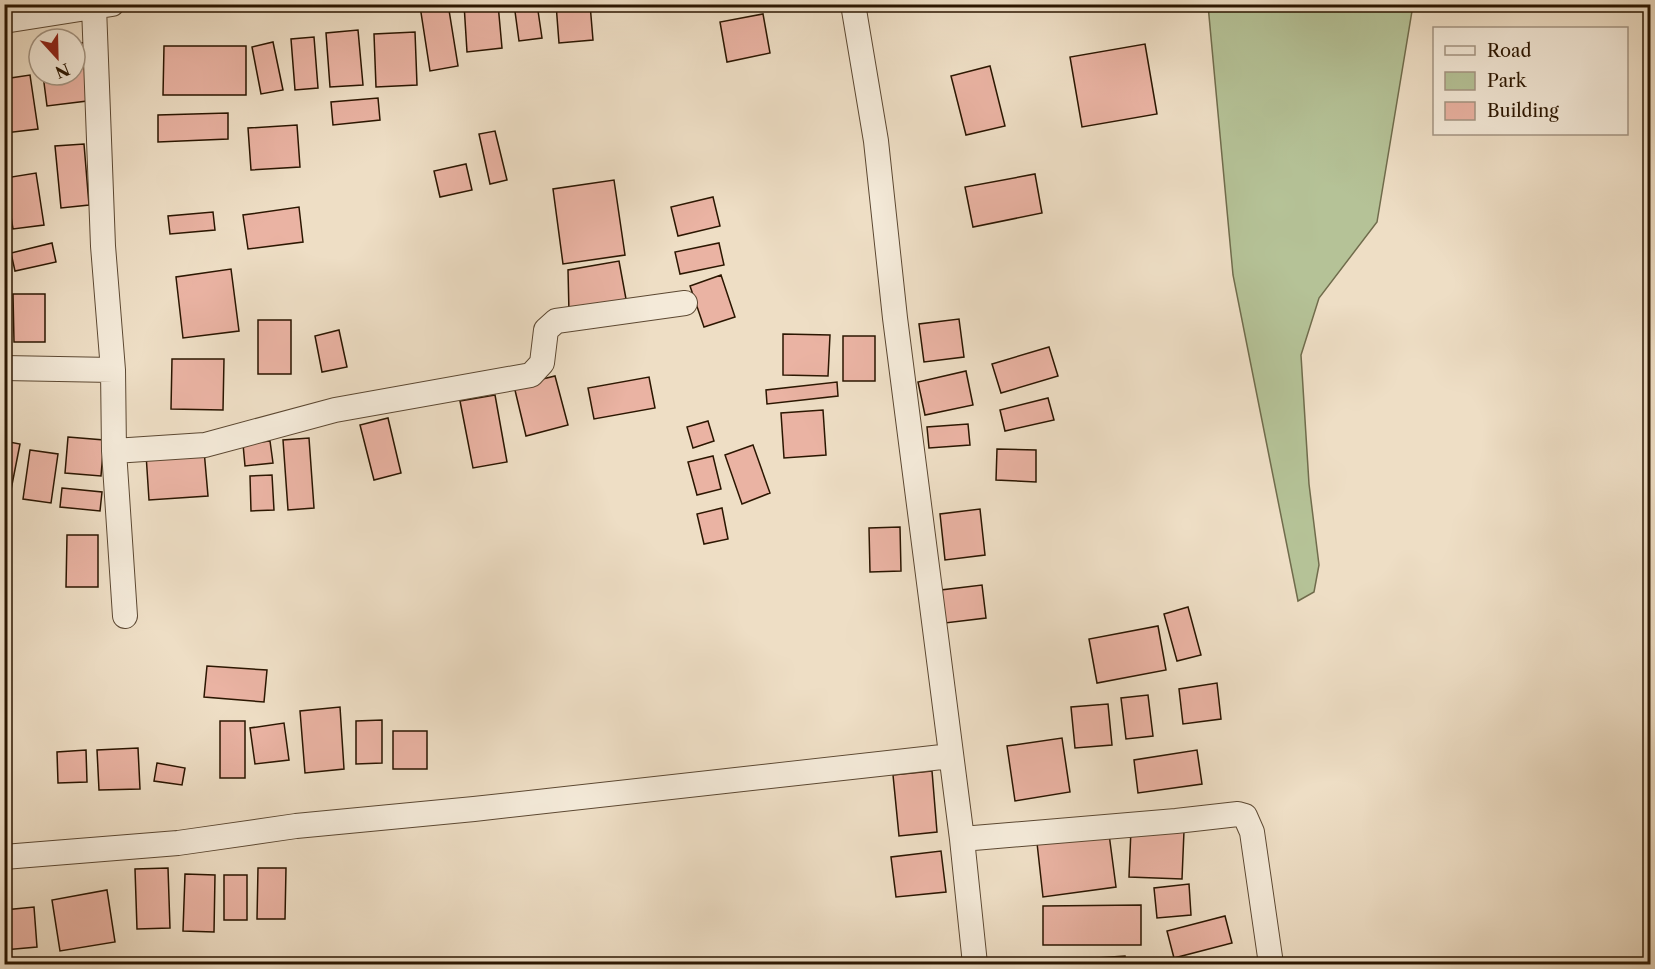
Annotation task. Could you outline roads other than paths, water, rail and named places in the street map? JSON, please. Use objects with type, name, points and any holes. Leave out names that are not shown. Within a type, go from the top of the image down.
[{"type":"street","points":[[853,4],[876,141],[895,318],[962,838],[975,964]]},
{"type":"street","points":[[4,21],[103,6],[103,246],[113,370],[114,451],[125,616]]},
{"type":"street","points":[[114,451],[205,444],[335,410],[531,375],[542,363],[546,330],[556,321],[685,303]]},
{"type":"street","points":[[4,368],[113,370]]},
{"type":"street","points":[[4,857],[178,843],[296,826],[474,809],[951,756]]},
{"type":"street","points":[[962,838],[1238,814],[1245,816],[1252,832],[1271,964]]}]
